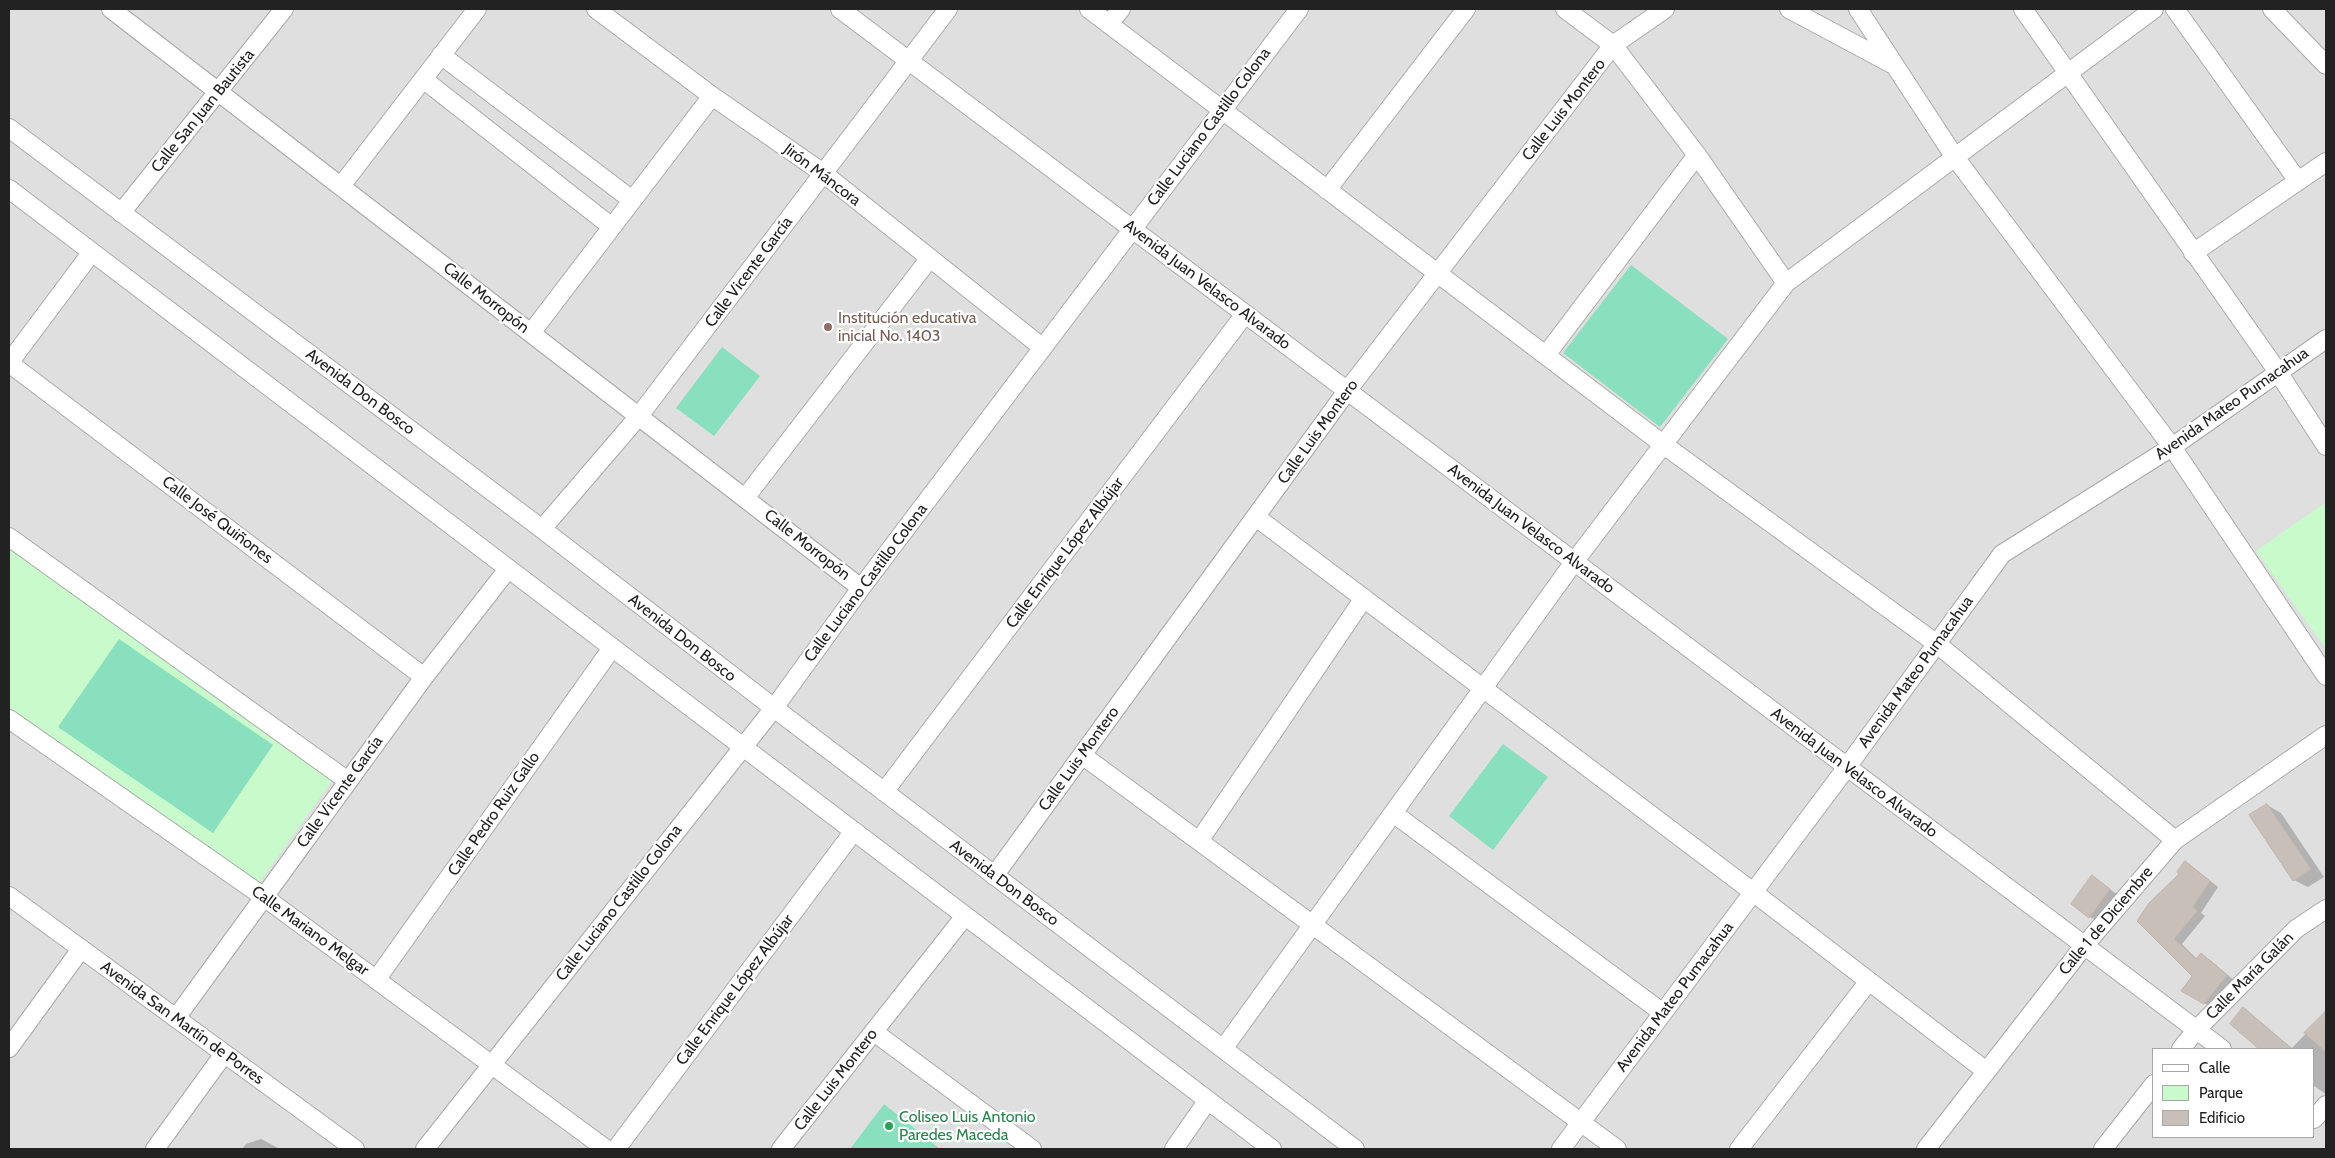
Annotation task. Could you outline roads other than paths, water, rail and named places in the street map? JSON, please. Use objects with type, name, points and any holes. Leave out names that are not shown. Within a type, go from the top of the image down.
[{"type":"street","name":"Calle Morropón","points":[[111,9],[861,588]]},
{"type":"street","name":"Calle San Juan Bautista","points":[[121,213],[284,9]]},
{"type":"street","points":[[340,186],[477,9]]},
{"type":"street","name":"Jirón Máncora","points":[[596,9],[712,96],[823,173],[1043,348]]},
{"type":"street","name":"Avenida Juan Velasco Alvarado","points":[[840,9],[2221,1048]]},
{"type":"street","name":"Calle Vicente García","points":[[542,529],[639,416],[948,9]]},
{"type":"street","points":[[1089,9],[1664,445],[1937,644],[2175,840]]},
{"type":"street","points":[[1109,24],[1121,9]]},
{"type":"street","name":"Calle Luciano Castillo Colona","points":[[425,1149],[774,708],[861,588],[1299,9]]},
{"type":"street","points":[[1328,190],[1466,9]]},
{"type":"street","points":[[1565,9],[1613,45],[1697,155],[1786,283]]},
{"type":"street","name":"Calle Luis Montero","points":[[994,876],[1348,391],[1613,45],[1664,9]]},
{"type":"street","points":[[1789,9],[1895,66]]},
{"type":"street","points":[[1858,9],[1954,156],[2172,447],[2326,676]]},
{"type":"street","points":[[2023,9],[2278,372],[2326,446]]},
{"type":"street","points":[[1223,1049],[1574,562],[1786,283],[1954,156],[2154,9]]},
{"type":"street","points":[[2175,9],[2298,182]]},
{"type":"street","points":[[2272,9],[2326,65]]},
{"type":"street","points":[[441,55],[632,200]]},
{"type":"street","points":[[423,79],[612,227]]},
{"type":"street","points":[[531,333],[712,96]]},
{"type":"street","name":"Avenida Don Bosco","points":[[9,128],[542,529],[1354,1149]]},
{"type":"street","points":[[1546,355],[1697,155]]},
{"type":"street","points":[[2193,253],[2326,162]]},
{"type":"street","points":[[9,189],[1272,1149]]},
{"type":"street","points":[[9,363],[92,252]]},
{"type":"street","points":[[745,498],[930,258]]},
{"type":"street","name":"Calle Enrique López Albújar","points":[[884,792],[1245,314]]},
{"type":"street","name":"Avenida Mateo Pumacahua","points":[[1561,1149],[1847,767],[2002,554],[2172,447],[2326,338]]},
{"type":"street","name":"Calle José Quiñones","points":[[9,363],[424,677]]},
{"type":"street","points":[[1256,517],[1753,892],[1986,1071]]},
{"type":"street","points":[[9,537],[348,781]]},
{"type":"street","name":"Calle Vicente García","points":[[176,1018],[424,677],[508,569]]},
{"type":"street","points":[[1199,841],[1364,598]]},
{"type":"street","name":"Calle Pedro Ruiz Gallo","points":[[376,980],[612,648]]},
{"type":"street","name":"Calle Mariano Melgar","points":[[9,719],[264,897],[606,1149]]},
{"type":"street","name":"Calle 1 de Diciembre","points":[[1926,1149],[2084,946],[2175,840],[2326,735]]},
{"type":"street","points":[[1082,755],[1617,1149]]},
{"type":"street","points":[[1393,812],[1663,1013]]},
{"type":"street","name":"Calle Enrique López Albújar","points":[[616,1149],[854,831]]},
{"type":"street","name":"Avenida San Martín de Porres","points":[[9,896],[355,1149]]},
{"type":"street","name":"Calle María Galán","points":[[2182,1048],[2196,1030],[2296,929],[2326,910]]},
{"type":"street","name":"Calle Luis Montero","points":[[781,1149],[965,916]]},
{"type":"street","points":[[9,1048],[81,949]]},
{"type":"street","points":[[1739,1149],[1869,981]]},
{"type":"street","points":[[874,1032],[1032,1149]]},
{"type":"street","points":[[155,1149],[224,1054]]},
{"type":"street","points":[[2103,1149],[2152,1087]]},
{"type":"street","points":[[1174,1149],[1208,1100]]},
{"type":"street","points":[[2315,1118],[2326,1105]]},
{"type":"street","points":[[2315,1120],[2326,1128]]},
{"type":"place","name":"Institución educativa inicial No. 1403","points":[[828,327]]},
{"type":"place","name":"Coliseo Luis Antonio Paredes Maceda","points":[[889,1126]]}]
